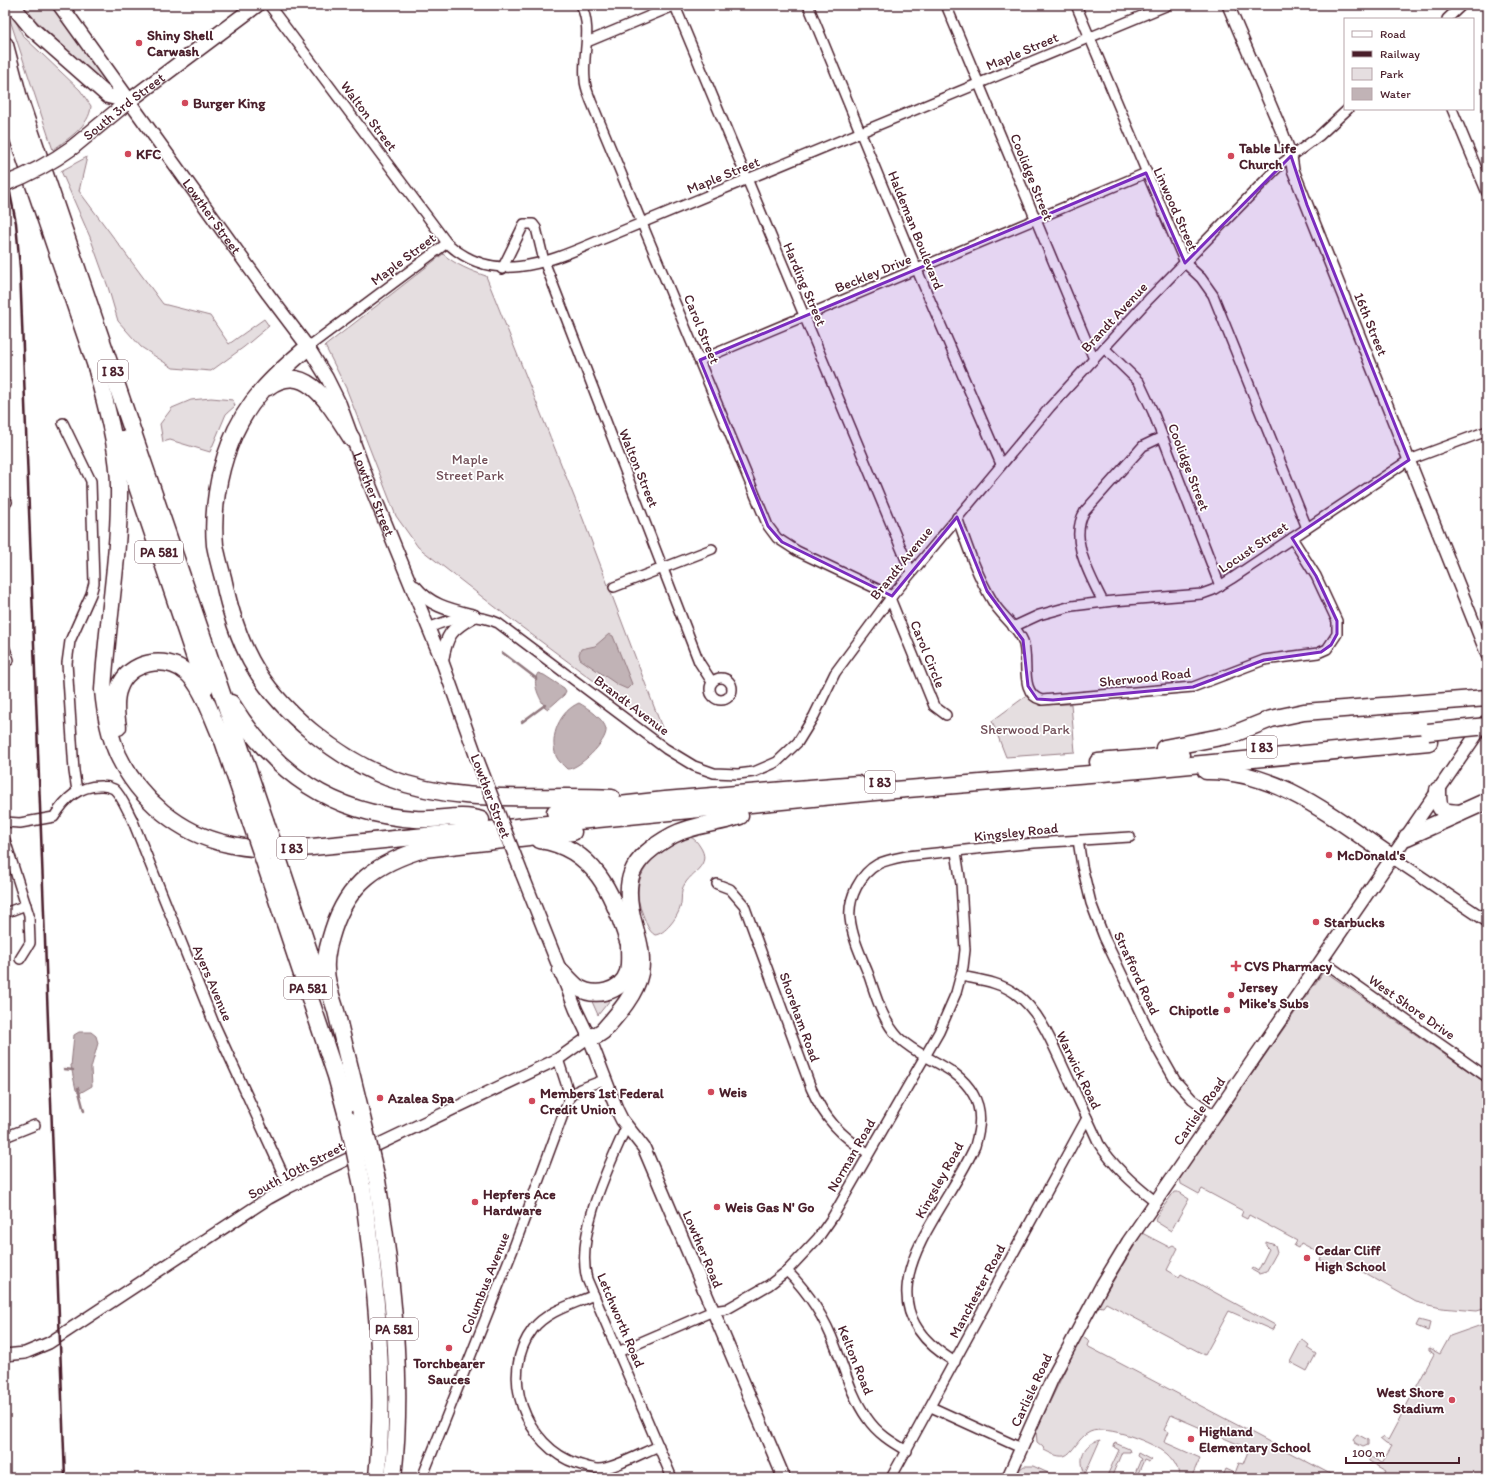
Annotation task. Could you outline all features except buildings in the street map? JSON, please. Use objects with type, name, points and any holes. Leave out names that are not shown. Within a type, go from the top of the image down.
[{"type":"highway","name":"I 83","points":[[5,45],[19,98],[137,441],[205,646],[230,700],[243,722],[269,754],[284,769],[305,784],[334,800],[371,813],[416,819],[471,817],[481,820],[665,800],[1096,762],[1429,737],[1487,736]]},
{"type":"highway","name":"I 83","points":[[5,100],[96,366],[116,457],[119,486],[118,524],[104,682],[106,716],[118,754],[144,794],[160,811],[196,833],[213,840],[247,848],[302,848],[895,790],[1139,770],[1429,737],[1487,726]]},
{"type":"highway","points":[[308,347],[274,376],[258,393],[231,442],[221,469],[215,515],[215,545],[230,610],[252,662],[279,700],[310,730],[348,758],[388,778],[428,790],[474,797],[548,796],[665,800]]},
{"type":"highway","name":"PA 581","points":[[96,366],[222,739],[258,822]]},
{"type":"highway","points":[[258,393],[276,380],[299,379],[310,384],[320,392],[352,439]]},
{"type":"highway","name":"PA 581","points":[[205,646],[258,822],[358,1102],[376,1180],[389,1259],[392,1300],[396,1380],[396,1431],[393,1478]]},
{"type":"highway","points":[[222,739],[196,683],[186,672],[169,663],[150,663],[138,667],[130,672],[121,682],[116,701],[118,729],[123,744],[135,768],[161,800],[185,818],[213,832],[249,839],[290,841],[465,824],[481,820]]},
{"type":"highway","points":[[1096,762],[1231,735],[1271,719],[1304,712],[1481,699],[1487,687]]},
{"type":"highway","points":[[1139,770],[1210,771],[1231,773],[1268,781],[1299,796],[1393,858]]},
{"type":"highway","points":[[358,1102],[326,971],[329,943],[338,914],[344,902],[363,880],[377,869],[404,855],[424,849],[740,816],[1044,778]]},
{"type":"highway","points":[[1442,785],[1438,803],[1442,810],[1446,813],[1460,813]]},
{"type":"highway","points":[[1407,837],[1487,801]]},
{"type":"highway","points":[[589,1037],[597,1035],[606,1028],[631,995],[641,972],[639,943],[628,902],[628,883],[636,865],[650,850],[674,834],[696,826],[740,816]]},
{"type":"highway","points":[[512,839],[541,840],[554,843],[566,847],[586,859],[594,867],[605,885],[633,952],[634,962],[630,984],[624,995],[589,1037]]},
{"type":"highway","name":"PA 581","points":[[271,858],[348,1120],[362,1186],[373,1262],[379,1340],[380,1432],[377,1478]]},
{"type":"highway","points":[[561,971],[577,986],[589,992],[609,991],[619,986],[627,974],[630,963],[629,944]]},
{"type":"main road","points":[[15,5],[18,12],[32,29],[108,96],[129,101]]},
{"type":"main road","name":"Lowther Street","points":[[60,5],[268,294],[308,347],[332,388],[442,662],[476,756],[522,874],[576,1010],[589,1037]]},
{"type":"main road","name":"South 3rd Street","points":[[5,184],[29,175],[51,163],[129,101],[256,5]]},
{"type":"main road","points":[[409,580],[423,597],[431,602],[448,610],[474,616]]},
{"type":"main road","points":[[442,662],[446,641],[453,629],[474,616]]},
{"type":"main road","name":"Carlisle Road","points":[[1008,1478],[1052,1378],[1124,1248],[1487,719]]},
{"type":"main road","name":"Lowther Road","points":[[589,1037],[617,1110],[626,1125],[644,1148],[784,1478]]},
{"type":"street","name":"Walton Street","points":[[269,5],[447,243]]},
{"type":"street","name":"Carol Street","points":[[581,5],[586,18],[586,87],[759,505],[774,535],[797,551],[891,597]]},
{"type":"street","points":[[587,42],[675,5]]},
{"type":"street","name":"Harding Street","points":[[675,5],[911,572]]},
{"type":"street","name":"Haldeman Boulevard","points":[[808,5],[917,270],[1001,464]]},
{"type":"street","name":"Coolidge Street","points":[[946,5],[1034,220],[1094,359]]},
{"type":"street","name":"Linwood Street","points":[[1076,5],[1185,263],[1201,278],[1213,295],[1307,528]]},
{"type":"street","name":"Maple Street","points":[[308,347],[447,243],[473,261],[502,269],[519,267],[544,261],[747,180],[1168,5]]},
{"type":"street","name":"16th Street","points":[[1228,5],[1291,156],[1293,170],[1487,655]]},
{"type":"street","points":[[1448,18],[1462,5]]},
{"type":"street","name":"Brandt Avenue","points":[[428,628],[456,618],[474,616],[498,623],[660,744],[687,762],[714,773],[738,774],[766,767],[777,762],[792,750],[814,716],[835,673],[891,597],[1001,464],[1104,348],[1281,164],[1319,136],[1347,110]]},
{"type":"street","points":[[1452,110],[1487,193]]},
{"type":"street","name":"Beckley Drive","points":[[700,360],[1146,173]]},
{"type":"street","name":"Walton Street","points":[[502,269],[524,224],[528,222],[533,224],[536,228],[544,261],[662,568],[699,662],[712,682]]},
{"type":"street","name":"Coolidge Street","points":[[1104,348],[1139,382],[1220,586]]},
{"type":"street","points":[[5,822],[20,823],[54,817],[63,803],[77,791],[74,771],[67,663],[70,641],[94,584],[91,519],[93,490],[91,481],[63,423]]},
{"type":"street","name":"Locust Street","points":[[1013,627],[1052,611],[1103,602],[1190,596],[1209,591],[1220,586],[1409,460],[1487,431]]},
{"type":"street","points":[[1103,602],[1079,544],[1078,530],[1081,518],[1143,446],[1162,437]]},
{"type":"street","name":"Sherwood Road","points":[[957,517],[987,591],[1003,616],[1021,637],[1024,645],[1029,690],[1034,696],[1042,700],[1193,687],[1264,660],[1321,652],[1331,645],[1337,634],[1337,621],[1316,576],[1292,538]]},
{"type":"street","points":[[614,587],[712,549]]},
{"type":"street","name":"Carol Circle","points":[[891,597],[934,706],[946,715]]},
{"type":"street","points":[[5,649],[7,660]]},
{"type":"street","name":"Ayers Avenue","points":[[77,791],[97,786],[114,789],[132,819],[213,1021],[289,1187]]},
{"type":"street","name":"Kingsley Road","points":[[955,1362],[936,1349],[920,1333],[909,1306],[906,1282],[917,1248],[975,1146],[979,1133],[980,1111],[973,1093],[958,1076],[925,1056],[900,1038],[885,1019],[852,929],[850,919],[851,904],[858,884],[864,875],[878,864],[907,856],[1079,843],[1130,837]]},
{"type":"street","points":[[5,840],[26,905],[31,936],[28,949],[20,959]]},
{"type":"street","name":"Strafford Road","points":[[1079,843],[1086,887],[1091,903],[1104,937],[1158,1050],[1175,1080],[1192,1099],[1214,1115]]},
{"type":"street","name":"Kingsley Road","points":[[956,852],[958,865]]},
{"type":"street","points":[[1393,858],[1487,921]]},
{"type":"street","name":"Norman Road","points":[[618,1352],[713,1311],[728,1309],[769,1285],[787,1271],[824,1230],[925,1056],[948,1013],[961,976],[965,941],[958,865]]},
{"type":"street","name":"Shoreham Road","points":[[717,884],[730,889],[744,905],[811,1088],[824,1115],[838,1132],[868,1153]]},
{"type":"street","points":[[5,913],[26,905]]},
{"type":"street","name":"West Shore Drive","points":[[1321,960],[1487,1077]]},
{"type":"street","name":"Warwick Road","points":[[961,976],[996,984],[1008,989],[1025,1002],[1046,1032],[1099,1144],[1106,1155],[1128,1179],[1155,1201]]},
{"type":"street","name":"South 10th Street","points":[[5,1355],[25,1353],[49,1343],[289,1187],[558,1059],[589,1037]]},
{"type":"street","points":[[558,1059],[570,1096],[580,1089],[606,1079]]},
{"type":"street","name":"Columbus Avenue","points":[[422,1478],[514,1247],[570,1096]]},
{"type":"street","name":"Manchester Road","points":[[891,1478],[1087,1118]]},
{"type":"street","points":[[5,1137],[35,1125]]},
{"type":"street","name":"Letchworth Road","points":[[626,1125],[593,1210],[586,1237],[585,1268],[594,1295],[672,1478]]},
{"type":"street","name":"Kelton Road","points":[[787,1271],[805,1291],[820,1313],[867,1419],[884,1436],[907,1451]]},
{"type":"street","points":[[594,1295],[546,1317],[534,1328],[528,1337],[519,1361],[518,1375],[520,1401],[526,1417],[538,1437],[558,1454],[573,1462],[593,1468],[607,1467],[659,1446]]},
{"type":"street","points":[[931,1407],[1021,1448]]},
{"type":"highlighted area","points":[[1291,156],[1307,205],[1409,460],[1292,538],[1316,576],[1337,621],[1337,634],[1331,645],[1321,652],[1264,660],[1193,687],[1053,700],[1037,699],[1028,686],[1023,640],[987,591],[957,517],[892,596],[782,542],[768,526],[700,360],[1146,173],[1185,263]]},
{"type":"green space","points":[[5,5],[8,5],[23,36],[80,90],[91,106],[87,120],[82,126],[71,137],[53,150]]},
{"type":"green space","points":[[22,5],[52,5],[110,87],[109,88],[32,17]]},
{"type":"green space","points":[[87,157],[79,191],[163,304],[210,316],[229,344],[264,319],[269,326],[244,347],[211,371],[173,368],[141,347],[118,321],[108,287],[90,237],[61,171]]},
{"type":"green space","name":"Maple Street Park","points":[[443,254],[464,267],[486,276],[583,519],[664,733],[508,617],[418,547],[396,516],[346,388],[325,346]]},
{"type":"green space","points":[[211,398],[233,400],[235,406],[226,414],[210,452],[170,440],[163,442],[160,424],[172,408],[191,400]]},
{"type":"green space","name":"Sherwood Park","points":[[1026,696],[1040,705],[1071,704],[1075,752],[1006,757],[992,721]]},
{"type":"green space","points":[[687,836],[694,839],[698,843],[704,859],[702,864],[689,878],[682,890],[681,906],[676,916],[667,929],[655,935],[648,926],[639,901],[638,888],[641,877],[647,866],[655,857],[664,849]]},
{"type":"green space","points":[[1324,971],[1487,1084],[1487,1308],[1477,1311],[1441,1308],[1416,1302],[1361,1271],[1320,1260],[1322,1254],[1301,1243],[1298,1248],[1294,1246],[1297,1241],[1249,1215],[1247,1219],[1241,1216],[1243,1211],[1202,1189],[1199,1194],[1181,1184],[1180,1177]]},
{"type":"green space","points":[[614,995],[598,1015],[590,997]]},
{"type":"green space","points":[[1174,1192],[1178,1192],[1189,1199],[1171,1231],[1155,1221],[1156,1217]]},
{"type":"green space","points":[[1142,1233],[1169,1247],[1173,1245],[1178,1248],[1167,1270],[1179,1277],[1181,1274],[1275,1325],[1272,1330],[1229,1311],[1205,1355],[1106,1303],[1103,1307],[1098,1306]]},
{"type":"green space","points":[[1266,1242],[1275,1245],[1277,1252],[1266,1272],[1259,1274],[1252,1270],[1253,1268],[1258,1271],[1269,1249],[1266,1246]]},
{"type":"green space","points":[[1419,1320],[1430,1323],[1428,1331],[1416,1326]]},
{"type":"green space","name":"West Shore Stadium","points":[[1487,1323],[1487,1478],[1383,1478],[1387,1471],[1369,1461],[1369,1459],[1371,1457],[1382,1463],[1392,1446],[1386,1444],[1380,1439],[1383,1437],[1388,1440],[1434,1354],[1429,1351],[1429,1348],[1440,1354],[1450,1336]]},
{"type":"green space","points":[[1081,1337],[1086,1338],[1089,1341],[1087,1346],[1338,1478],[1255,1478],[1251,1476],[1250,1478],[1222,1478],[1226,1469],[1235,1473],[1239,1463],[1243,1464],[1249,1449],[1171,1415],[1164,1430],[1168,1432],[1164,1442],[1200,1458],[1191,1478],[1179,1478],[1174,1462],[1161,1450],[1141,1440],[1118,1433],[1098,1430],[1090,1432],[1082,1438],[1067,1455],[1064,1456],[1056,1455],[1044,1450],[1043,1447],[1037,1442],[1036,1431]]},
{"type":"green space","points":[[1302,1339],[1309,1345],[1307,1348],[1316,1354],[1307,1371],[1290,1362]]},
{"type":"green space","points":[[1357,1434],[1368,1440],[1368,1445],[1363,1447],[1355,1443],[1353,1439]]},
{"type":"green space","points":[[1100,1440],[1085,1474],[1082,1462],[1084,1452],[1086,1448],[1094,1442]]},
{"type":"green space","points":[[1115,1443],[1129,1449],[1130,1452],[1122,1452],[1111,1478],[1106,1478],[1119,1450],[1114,1447]]},
{"type":"green space","points":[[1138,1453],[1151,1460],[1149,1462],[1144,1460],[1136,1478],[1133,1478],[1141,1459],[1137,1456]]},
{"type":"green space","points":[[1024,1466],[1033,1466],[1059,1478],[1016,1478],[1020,1469]]},
{"type":"water","points":[[609,634],[613,636],[632,684],[627,689],[618,685],[580,659],[579,654],[581,649],[595,646]]},
{"type":"water","points":[[538,673],[544,675],[564,688],[566,691],[564,695],[548,709],[543,704],[537,691],[535,681]]},
{"type":"water","points":[[579,703],[599,718],[605,725],[606,729],[602,740],[591,754],[578,765],[567,769],[556,756],[554,748],[555,733],[566,712]]},
{"type":"water","points":[[79,1032],[91,1032],[96,1036],[98,1043],[91,1068],[92,1086],[80,1093],[76,1090],[71,1066],[74,1035]]},
{"type":"waterway","points":[[503,653],[537,679]]},
{"type":"waterway","points":[[522,722],[545,705]]},
{"type":"waterway","points":[[64,1069],[73,1070]]},
{"type":"waterway","points":[[78,1088],[84,1111]]},
{"type":"railway","points":[[5,168],[16,223],[20,268],[65,1478]]},
{"type":"place","name":"Shiny Shell Carwash","points":[[139,43]]},
{"type":"place","name":"Burger King","points":[[185,103]]},
{"type":"place","name":"KFC","points":[[128,154]]},
{"type":"place","name":"Table Life Church","points":[[1231,156]]},
{"type":"place","name":"McDonald's","points":[[1329,855]]},
{"type":"place","name":"Starbucks","points":[[1316,922]]},
{"type":"place","name":"CVS Pharmacy","points":[[1236,966]]},
{"type":"place","name":"Jersey Mike's Subs","points":[[1231,995]]},
{"type":"place","name":"Chipotle","points":[[1227,1010]]},
{"type":"place","name":"Weis","points":[[711,1092]]},
{"type":"place","name":"Azalea Spa","points":[[380,1098]]},
{"type":"place","name":"Members 1st Federal Credit Union","points":[[532,1101]]},
{"type":"place","name":"Hepfers Ace Hardware","points":[[475,1202]]},
{"type":"place","name":"Weis Gas N' Go","points":[[717,1207]]},
{"type":"place","name":"Cedar Cliff High School","points":[[1307,1258]]},
{"type":"place","name":"Torchbearer Sauces","points":[[449,1348]]},
{"type":"place","name":"West Shore Stadium","points":[[1452,1400]]},
{"type":"place","name":"Highland Elementary School","points":[[1191,1439]]}]
